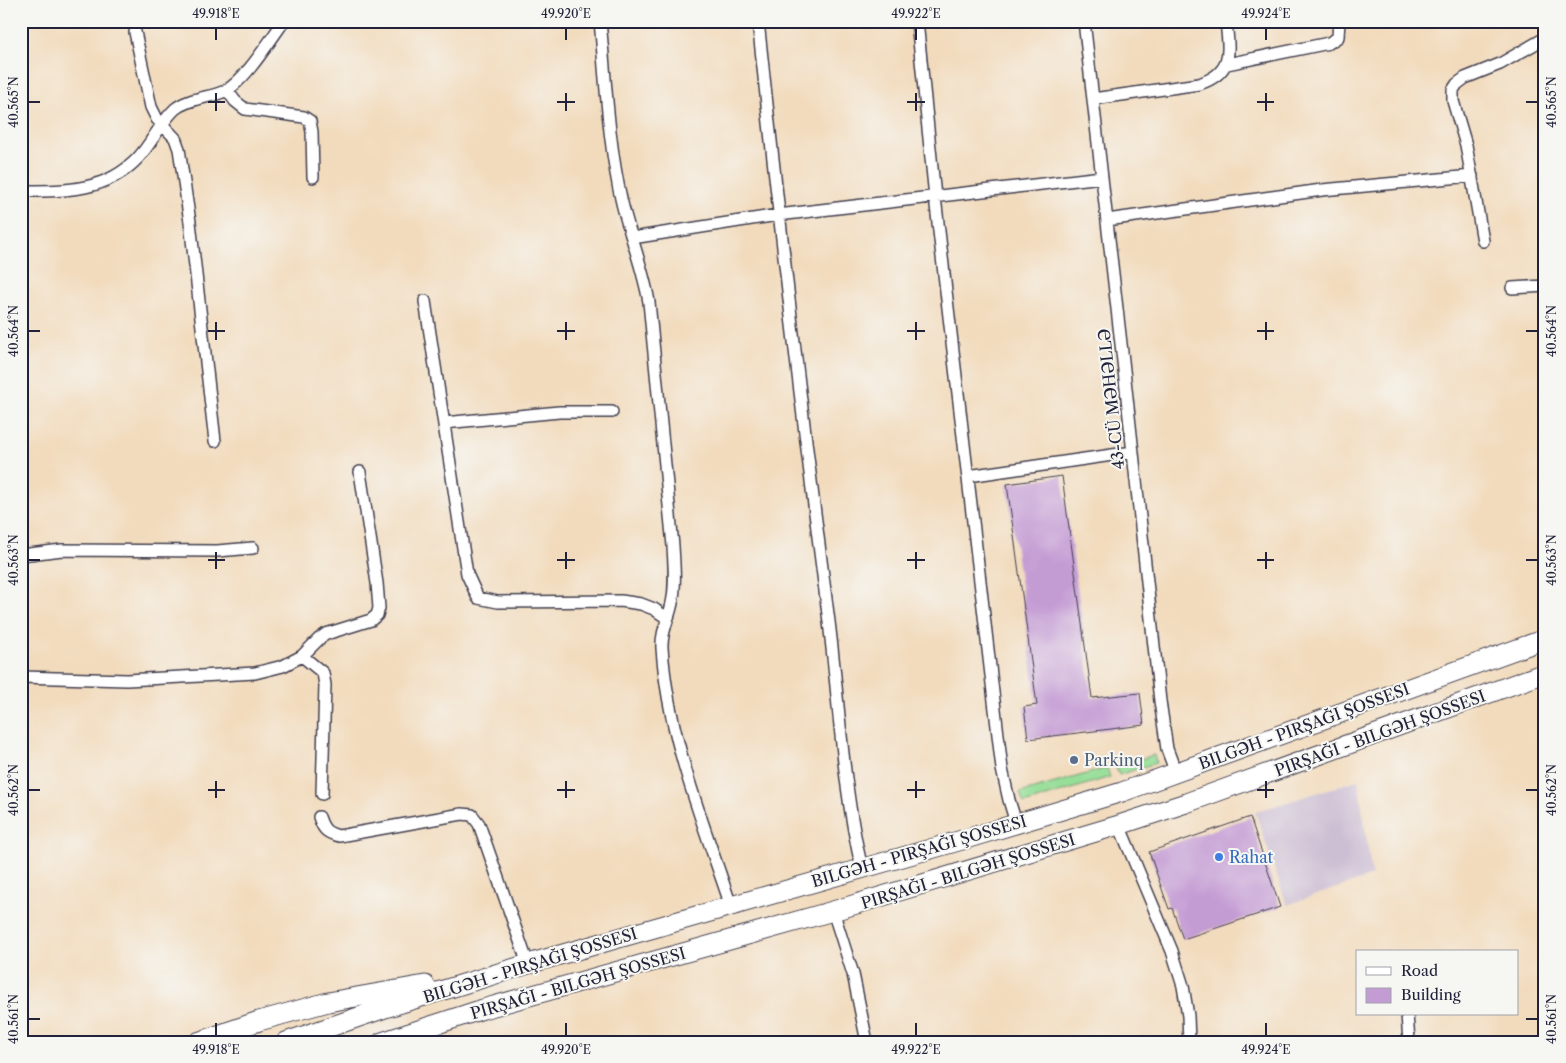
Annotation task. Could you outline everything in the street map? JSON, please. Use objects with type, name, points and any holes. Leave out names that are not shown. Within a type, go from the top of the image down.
[{"type":"highway","points":[[286,1042],[382,1009],[528,964],[862,869],[1122,792],[1545,640]]},
{"type":"highway","points":[[382,1042],[483,1009],[833,911],[1119,826],[1545,673]]},
{"type":"highway","points":[[198,1042],[259,1021],[328,1002],[502,972]]},
{"type":"highway","points":[[418,1042],[483,1009]]},
{"type":"street","points":[[21,191],[76,190],[100,183],[121,172],[139,157],[161,124],[176,108],[227,90],[246,72],[284,21]]},
{"type":"street","points":[[600,21],[613,156],[622,202],[644,274],[649,302],[672,536],[674,578],[672,604],[662,633],[665,678],[676,737],[730,906]]},
{"type":"street","points":[[758,21],[778,215],[833,652],[850,812],[862,869]]},
{"type":"street","points":[[916,21],[1002,769],[1008,800],[1016,823]]},
{"type":"street","name":"43-CÜ MƏHƏLLƏ","points":[[1084,21],[1163,729],[1176,773]]},
{"type":"street","points":[[1093,99],[1199,84],[1211,80],[1227,64],[1229,53],[1226,21]]},
{"type":"street","points":[[1227,64],[1329,43],[1338,38],[1339,21]]},
{"type":"street","points":[[135,32],[150,107],[161,124],[175,138],[179,149],[190,222],[215,441]]},
{"type":"street","points":[[1483,241],[1466,144],[1453,101],[1453,90],[1465,78],[1500,64],[1545,38]]},
{"type":"street","points":[[227,90],[235,101],[245,109],[304,116],[310,121],[313,177]]},
{"type":"street","points":[[1107,220],[1322,190],[1472,176]]},
{"type":"street","points":[[632,238],[778,215],[1102,177]]},
{"type":"street","points":[[1512,288],[1545,286]]},
{"type":"street","points":[[425,301],[467,574],[478,598],[498,602],[620,602],[641,604],[654,608],[667,618]]},
{"type":"street","points":[[444,423],[559,412],[612,412]]},
{"type":"street","points":[[968,476],[1132,452]]},
{"type":"street","points":[[21,677],[127,680],[255,673],[283,666],[302,656],[326,634],[371,620],[377,615],[379,608],[360,472]]},
{"type":"street","points":[[21,555],[62,550],[217,551],[253,548]]},
{"type":"street","points":[[302,656],[323,672],[325,685],[322,794]]},
{"type":"street","points":[[320,817],[323,829],[329,834],[338,836],[462,814],[472,815],[479,824],[528,964]]},
{"type":"street","points":[[1119,826],[1172,951],[1188,1016],[1189,1042]]},
{"type":"street","points":[[833,911],[853,974],[867,1042]]},
{"type":"street","points":[[1407,1016],[1409,1042]]},
{"type":"shaded area","points":[[1358,780],[1372,876],[1287,905],[1255,812]]},
{"type":"green space","points":[[1154,755],[1156,763],[1119,775],[1115,766]]},
{"type":"green space","points":[[1107,768],[1110,777],[1024,804],[1020,793]]},
{"type":"building","points":[[1062,476],[1092,698],[1140,693],[1144,725],[1028,739],[1024,707],[1037,705],[1007,484]]},
{"type":"building","points":[[1250,817],[1280,907],[1183,939],[1172,908],[1169,909],[1149,852]]},
{"type":"place","name":"Parkinq","points":[[1074,760]]},
{"type":"place","name":"Rahat","points":[[1219,857]]}]
